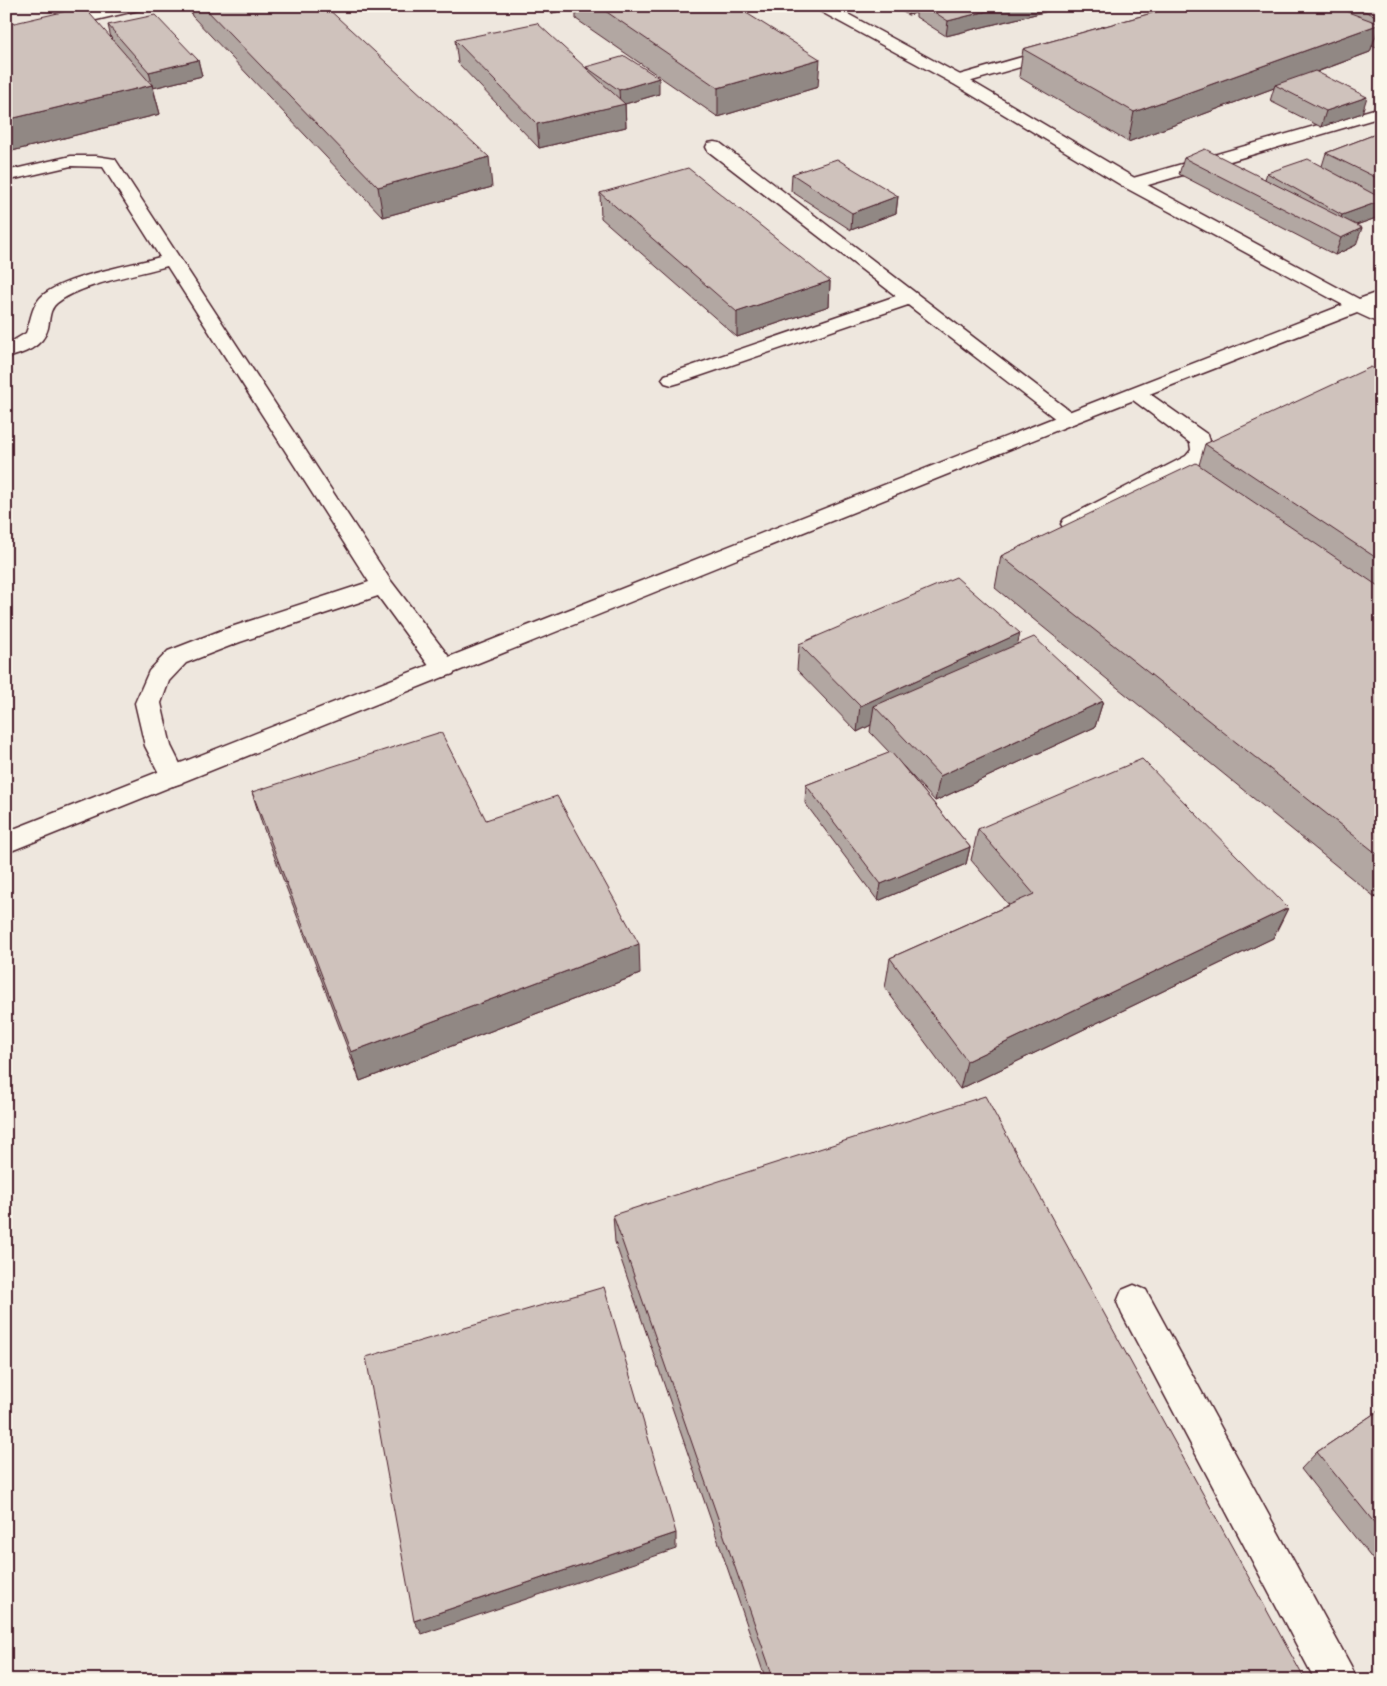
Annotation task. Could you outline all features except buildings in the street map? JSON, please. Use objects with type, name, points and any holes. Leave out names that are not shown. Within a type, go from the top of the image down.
[{"type":"street","points":[[6,36],[139,6]]},
{"type":"street","points":[[821,6],[958,80],[1132,184],[1381,318]]},
{"type":"street","points":[[958,80],[1074,47]]},
{"type":"street","points":[[1132,184],[1381,112]]},
{"type":"street","points":[[714,147],[1068,419]]},
{"type":"street","points":[[6,176],[76,160],[98,160],[109,163],[383,586],[444,668]]},
{"type":"street","points":[[6,352],[27,344],[38,331],[40,315],[49,300],[66,290],[172,259]]},
{"type":"street","points":[[6,843],[1068,419],[1381,297]]},
{"type":"street","points":[[672,379],[910,298]]},
{"type":"street","points":[[1059,530],[1194,461],[1202,450],[1200,440],[1136,393]]},
{"type":"street","points":[[173,776],[158,746],[148,703],[158,676],[177,657],[231,636],[383,586]]},
{"type":"street","points":[[1134,1302],[1337,1680]]},
{"type":"shaded area","points":[[6,6],[1381,6],[1381,1680],[6,1680]]}]
